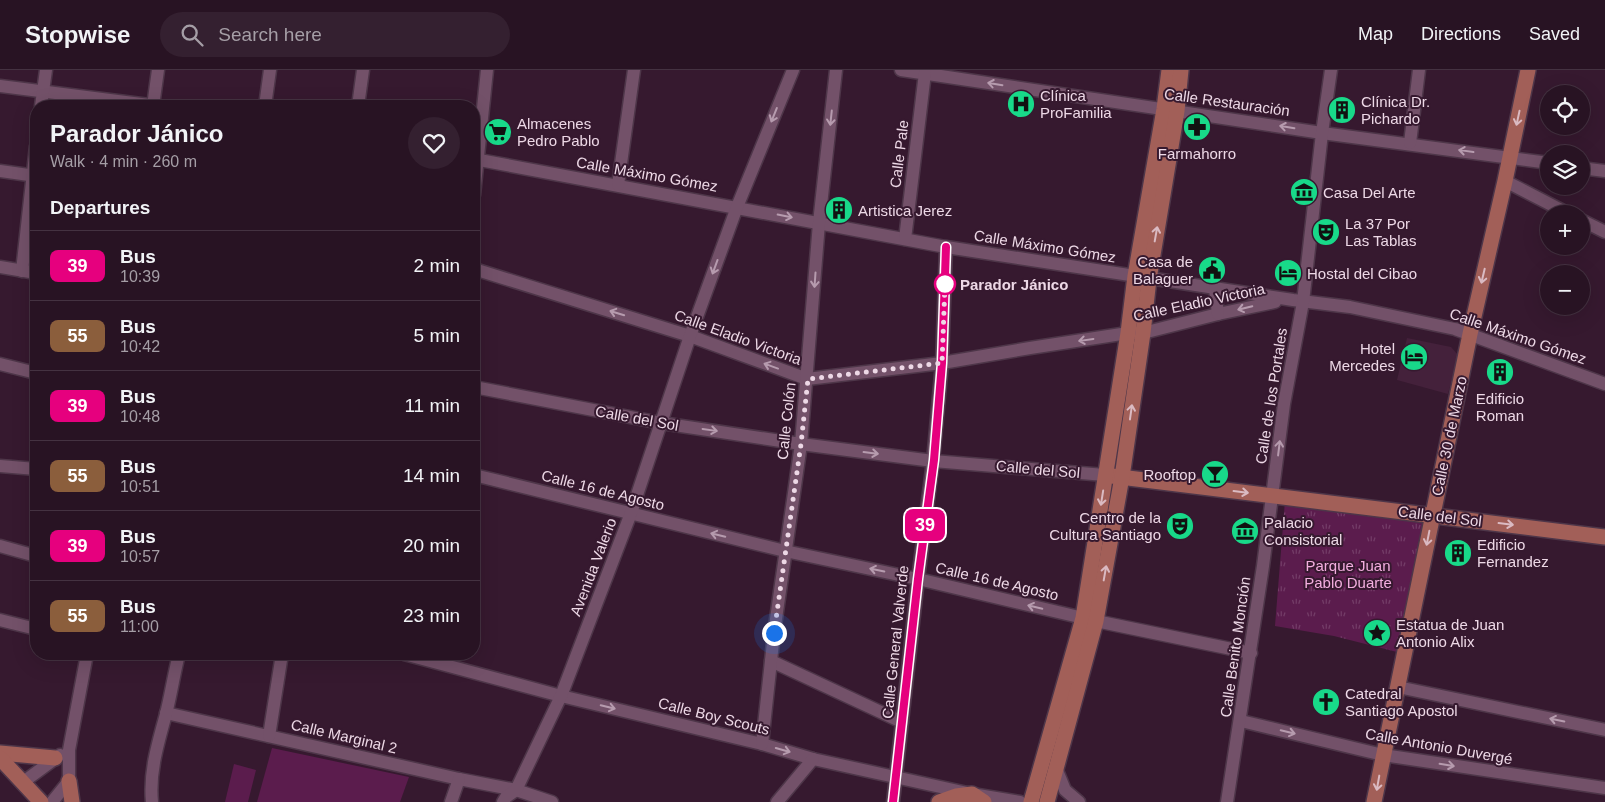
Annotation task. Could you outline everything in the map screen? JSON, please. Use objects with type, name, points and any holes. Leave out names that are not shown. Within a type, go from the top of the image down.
[{"type":"main road","points":[[1169,70],[1171,110]]},
{"type":"main road","points":[[1047,802],[1122,477],[1142,277],[1171,110],[1181,70]]},
{"type":"main road","name":"Calle 30 de Marzo","points":[[1374,802],[1470,334],[1528,70]]},
{"type":"main road","points":[[1031,802],[1090,619],[1106,475],[1136,333]]},
{"type":"main road","name":"Calle del Sol","points":[[1106,475],[1605,537]]},
{"type":"main road","points":[[0,753],[55,758]]},
{"type":"main road","points":[[0,758],[41,802]]},
{"type":"main road","points":[[69,781],[72,802]]},
{"type":"main road","points":[[939,802],[956,796],[978,798]]},
{"type":"street","points":[[42,100],[46,70]]},
{"type":"street","points":[[154,100],[158,70]]},
{"type":"street","points":[[266,100],[270,70]]},
{"type":"street","points":[[359,100],[364,70]]},
{"type":"street","points":[[480,127],[487,70]]},
{"type":"street","points":[[618,185],[634,70]]},
{"type":"street","name":"Avenida Valerio","points":[[503,802],[506,797],[517,796],[561,696],[631,513],[690,336],[737,207],[793,70]]},
{"type":"street","name":"Calle Colón","points":[[762,744],[785,551],[801,444],[808,379],[819,223],[836,70]]},
{"type":"street","name":"Calle Restauración","points":[[901,70],[1322,132],[1540,162]]},
{"type":"street","points":[[1298,301],[1332,70]]},
{"type":"street","points":[[1410,143],[1419,70]]},
{"type":"street","name":"Calle Pale","points":[[905,239],[925,74]]},
{"type":"street","points":[[0,86],[106,100]]},
{"type":"street","name":"Calle Máximo Gómez","points":[[480,160],[946,247],[1215,289],[1350,307],[1470,334],[1605,384]]},
{"type":"street","points":[[1590,169],[1605,171]]},
{"type":"street","points":[[0,171],[30,175]]},
{"type":"street","points":[[1505,181],[1552,205]]},
{"type":"street","points":[[22,271],[30,208]]},
{"type":"street","points":[[1590,224],[1605,232]]},
{"type":"street","name":"Calle General Valverde","points":[[893,802],[918,579],[934,460],[942,363],[946,247]]},
{"type":"street","points":[[0,267],[30,272]]},
{"type":"street","name":"Calle Eladio Victoria","points":[[480,271],[690,336],[808,379],[942,363],[1136,333],[1260,304],[1298,301]]},
{"type":"street","points":[[1215,289],[1218,314]]},
{"type":"street","name":"Calle de los Portales","points":[[1273,496],[1298,301]]},
{"type":"street","points":[[0,364],[30,372]]},
{"type":"street","name":"Calle del Sol","points":[[480,387],[661,423],[801,444],[934,460],[1106,475]]},
{"type":"street","points":[[0,466],[30,468]]},
{"type":"street","name":"Calle 16 de Agosto","points":[[480,476],[785,551],[1251,654]]},
{"type":"street","name":"Calle Benito Monción","points":[[1227,802],[1241,721],[1273,496]]},
{"type":"street","points":[[0,546],[30,554]]},
{"type":"street","points":[[0,620],[30,628]]},
{"type":"street","points":[[52,802],[69,781],[69,750],[86,660]]},
{"type":"street","points":[[152,802],[151,788],[155,754],[178,660]]},
{"type":"street","points":[[269,736],[281,660]]},
{"type":"street","name":"Calle Boy Scouts","points":[[438,660],[561,696],[762,744],[813,759],[896,776],[978,798],[1020,802]]},
{"type":"street","points":[[771,661],[902,722]]},
{"type":"street","points":[[1398,687],[1605,730]]},
{"type":"street","name":"Calle Marginal 2","points":[[166,713],[459,779],[517,796],[552,802]]},
{"type":"street","name":"Calle Antonio Duvergé","points":[[1241,721],[1383,755],[1605,788]]},
{"type":"street","points":[[22,783],[69,750]]},
{"type":"street","points":[[777,802],[813,759]]},
{"type":"street","points":[[1056,768],[1065,790],[1079,802]]},
{"type":"street","points":[[451,802],[459,779]]},
{"type":"shaded area","name":"Hotel Mercedes","points":[[1407,338],[1451,347],[1458,355],[1448,394],[1397,380]]},
{"type":"green space","name":"Parque Juan Pablo Duarte","points":[[1285,501],[1416,516],[1424,525],[1401,653],[1334,636],[1275,626]]},
{"type":"green space","points":[[272,748],[409,777],[400,802],[257,802]]},
{"type":"green space","points":[[234,764],[256,770],[248,802],[225,802]]},
{"type":"bus line","name":"39","points":[[893,802],[918,579],[934,460],[942,363],[946,247]]},
{"type":"place","name":"Clínica ProFamilia","points":[[1021,104]]},
{"type":"place","name":"Clínica Dr. Pichardo","points":[[1342,110]]},
{"type":"place","name":"Farmahorro","points":[[1197,127]]},
{"type":"place","name":"Almacenes Pedro Pablo","points":[[498,132]]},
{"type":"place","name":"Casa Del Arte","points":[[1304,192]]},
{"type":"place","name":"Artistica Jerez","points":[[839,210]]},
{"type":"place","name":"La 37 Por Las Tablas","points":[[1326,232]]},
{"type":"place","name":"Casa de Balaguer","points":[[1212,270]]},
{"type":"place","name":"Hostal del Cibao","points":[[1288,273]]},
{"type":"place","name":"Parador Jánico","points":[[945,284]]},
{"type":"place","name":"Hotel Mercedes","points":[[1414,357]]},
{"type":"place","name":"Edificio Roman","points":[[1500,372]]},
{"type":"place","name":"Rooftop","points":[[1215,474]]},
{"type":"place","name":"Centro de la Cultura Santiago","points":[[1180,526]]},
{"type":"place","name":"Palacio Consistorial","points":[[1245,531]]},
{"type":"place","name":"Edificio Fernandez","points":[[1458,553]]},
{"type":"place","name":"Estatua de Juan Antonio Alix","points":[[1377,633]]},
{"type":"place","name":"Catedral Santiago Apostol","points":[[1326,702]]},
{"type":"route","points":[[774,633],[801,444],[808,379],[942,363],[945,284]]}]
